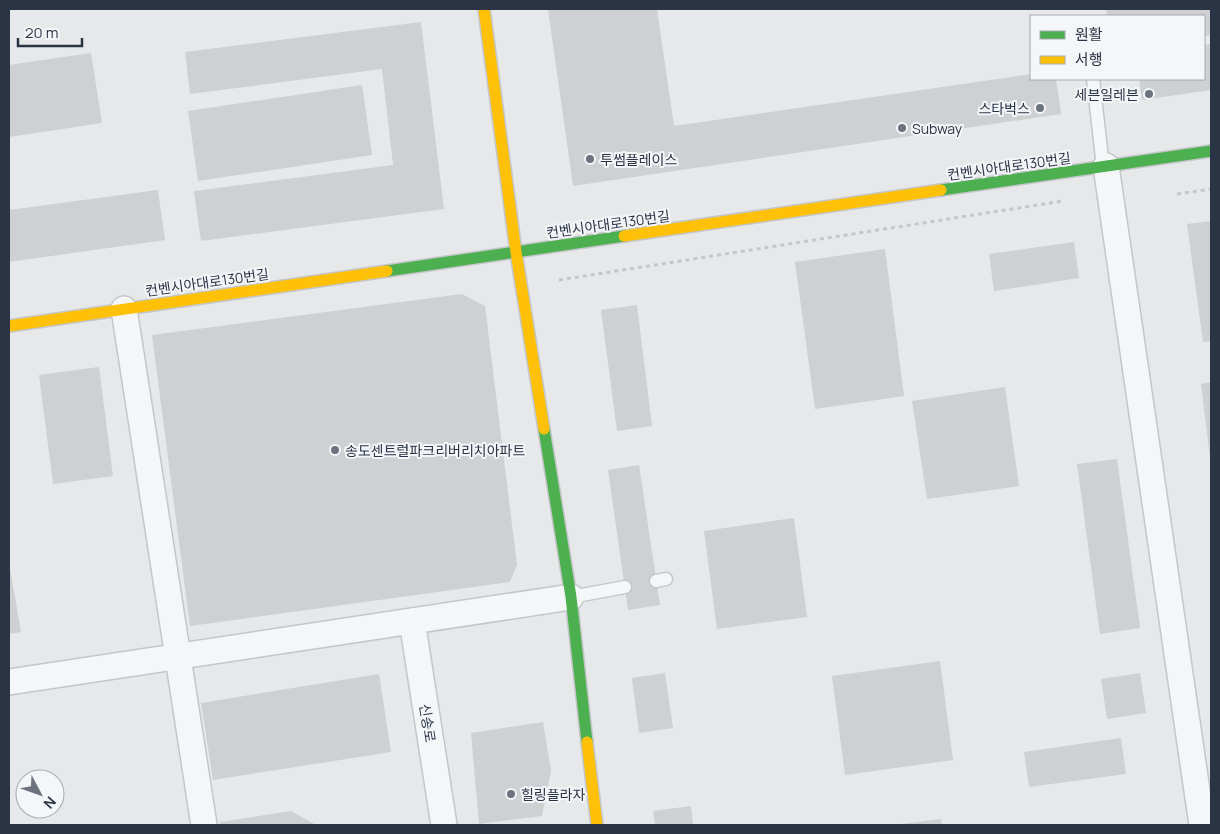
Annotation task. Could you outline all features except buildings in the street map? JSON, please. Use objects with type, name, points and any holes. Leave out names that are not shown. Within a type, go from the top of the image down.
[{"type":"street","points":[[484,9],[516,252],[571,597],[597,825]]},
{"type":"street","name":"컨벤시아대로130번길","points":[[9,326],[1211,151]]},
{"type":"street","points":[[1104,167],[1202,825]]},
{"type":"street","points":[[124,310],[204,825]]},
{"type":"street","points":[[9,682],[571,597]]},
{"type":"street","name":"신송로","points":[[412,621],[444,825]]},
{"type":"lane","points":[[1093,80],[1104,167]]},
{"type":"lane","points":[[571,597],[625,587]]},
{"type":"path","points":[[1177,194],[1211,189]]},
{"type":"path","points":[[559,280],[1063,201]]},
{"type":"traffic: fast","points":[[941,190],[1211,151]]},
{"type":"traffic: fast","points":[[387,271],[624,236]]},
{"type":"traffic: fast","points":[[544,429],[571,597],[587,742]]},
{"type":"traffic: slow","points":[[484,9],[516,252],[544,429]]},
{"type":"traffic: slow","points":[[624,236],[941,190]]},
{"type":"traffic: slow","points":[[9,326],[387,271]]},
{"type":"traffic: slow","points":[[587,742],[597,825]]},
{"type":"place","name":"세븐일레븐","points":[[1149,94]]},
{"type":"place","name":"스타벅스","points":[[1040,108]]},
{"type":"place","name":"Subway","points":[[902,128]]},
{"type":"place","name":"투썸플레이스","points":[[590,159]]},
{"type":"place","name":"송도센트럴파크리버리치아파트","points":[[335,450]]},
{"type":"place","name":"힐링플라자","points":[[511,794]]}]
